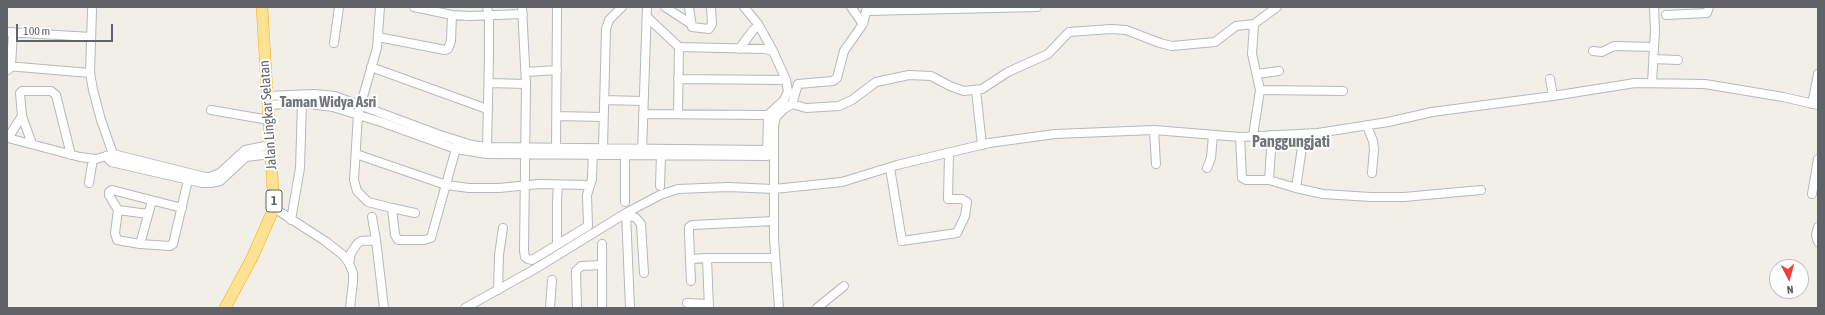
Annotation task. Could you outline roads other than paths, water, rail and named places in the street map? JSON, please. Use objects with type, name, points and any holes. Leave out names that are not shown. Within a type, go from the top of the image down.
[{"type":"highway","name":"Jalan Lingkar Selatan","points":[[225,308],[252,258],[274,208],[262,7]]},
{"type":"street","points":[[334,43],[339,7]]},
{"type":"street","points":[[380,7],[377,48],[358,114],[354,180],[357,191],[368,202],[415,213]]},
{"type":"street","points":[[414,7],[452,15],[489,16],[522,11],[526,72],[525,257],[532,260],[557,243],[588,226],[588,195],[592,179],[593,151]]},
{"type":"street","points":[[487,7],[489,16],[487,147]]},
{"type":"street","points":[[556,7],[556,150]]},
{"type":"street","points":[[603,148],[607,24],[613,14],[622,7]]},
{"type":"street","points":[[642,152],[647,7]]},
{"type":"street","points":[[665,7],[694,27],[709,29],[711,27],[711,7]]},
{"type":"street","points":[[689,7],[691,24]]},
{"type":"street","points":[[643,114],[768,114],[787,96],[788,91],[786,80],[773,51],[758,24],[744,7]]},
{"type":"street","points":[[851,7],[863,24]]},
{"type":"street","points":[[779,308],[774,221],[775,122],[779,114],[792,104],[798,84],[833,81],[837,78],[844,51],[863,24],[867,9],[1037,7]]},
{"type":"street","points":[[792,104],[806,108],[839,106],[852,100],[876,82],[909,76],[932,76],[958,90],[976,90],[1008,72],[1048,54],[1069,32],[1111,29],[1126,30],[1172,46],[1215,42],[1236,26],[1254,24],[1277,7]]},
{"type":"street","points":[[1652,83],[1655,30],[1654,7]]},
{"type":"street","points":[[1666,16],[1707,13],[1710,7]]},
{"type":"street","points":[[92,10],[90,73],[110,157]]},
{"type":"street","points":[[378,37],[445,50],[448,49],[451,41],[452,15]]},
{"type":"street","points":[[647,17],[679,47],[765,49],[773,51]]},
{"type":"street","points":[[1253,136],[1260,90],[1252,54],[1254,24]]},
{"type":"street","points":[[739,49],[754,29]]},
{"type":"street","points":[[90,73],[8,68],[10,32],[91,37]]},
{"type":"street","points":[[1593,52],[1602,52],[1614,46],[1654,47]]},
{"type":"street","points":[[678,114],[679,47]]},
{"type":"street","points":[[1653,59],[1678,60]]},
{"type":"street","points":[[372,62],[487,109]]},
{"type":"street","points":[[526,72],[557,70]]},
{"type":"street","points":[[1257,74],[1279,71]]},
{"type":"street","points":[[465,308],[535,269],[660,195],[678,189],[728,187],[774,189],[842,182],[890,168],[982,145],[1020,138],[1055,134],[1154,130],[1240,137],[1304,134],[1367,126],[1432,112],[1553,96],[1634,83],[1715,85],[1815,105],[1818,74]]},
{"type":"street","points":[[678,78],[786,80]]},
{"type":"street","points":[[1550,79],[1553,96]]},
{"type":"street","points":[[489,83],[526,84]]},
{"type":"street","points":[[976,90],[982,145]]},
{"type":"street","points":[[1260,90],[1343,91]]},
{"type":"street","points":[[32,144],[22,116],[21,91],[51,91],[54,93],[71,155]]},
{"type":"street","points":[[268,101],[314,94],[335,96],[458,141],[487,147],[526,150],[593,151],[625,154],[642,152],[661,156],[767,153]]},
{"type":"street","points":[[604,100],[643,101]]},
{"type":"street","points":[[268,101],[328,106],[358,114],[456,149],[487,154],[526,150]]},
{"type":"street","points":[[291,220],[300,168],[302,103]]},
{"type":"street","points":[[211,110],[269,120]]},
{"type":"street","points":[[767,153],[768,114]]},
{"type":"street","points":[[22,116],[8,139],[93,159],[110,157],[189,176],[202,183],[220,181],[246,157],[270,149]]},
{"type":"street","points":[[556,116],[604,117]]},
{"type":"street","points":[[1367,126],[1373,141],[1374,149],[1372,173]]},
{"type":"street","points":[[1154,130],[1156,164]]},
{"type":"street","points":[[1296,188],[1304,134]]},
{"type":"street","points":[[1207,168],[1211,158],[1213,135]]},
{"type":"street","points":[[1269,180],[1272,136]]},
{"type":"street","points":[[1240,137],[1242,178],[1246,180],[1269,180],[1323,194],[1371,197],[1404,197],[1481,190]]},
{"type":"street","points":[[392,208],[395,235],[398,240],[428,240],[433,234],[458,141]]},
{"type":"street","points":[[593,151],[603,148],[642,152],[767,153]]},
{"type":"street","points":[[890,168],[902,241],[957,232],[965,216],[967,205],[965,200],[948,199],[949,153]]},
{"type":"street","points":[[356,154],[446,185],[483,188],[525,185],[590,185]]},
{"type":"street","points":[[625,154],[625,202]]},
{"type":"street","points":[[660,186],[661,156]]},
{"type":"street","points":[[89,183],[93,159]]},
{"type":"street","points":[[1812,194],[1818,159]]},
{"type":"street","points":[[182,208],[112,190],[109,195],[118,210],[115,233],[117,240],[167,247],[172,245],[182,208],[189,176]]},
{"type":"street","points":[[557,243],[558,185]]},
{"type":"street","points":[[140,244],[152,201]]},
{"type":"street","points":[[274,208],[343,255],[349,263],[353,273],[350,308]]},
{"type":"street","points":[[118,210],[148,214]]},
{"type":"street","points":[[627,214],[636,218],[641,224],[644,273]]},
{"type":"street","points":[[627,214],[630,308]]},
{"type":"street","points":[[372,217],[384,308]]},
{"type":"street","points":[[691,281],[689,232],[692,225],[774,221]]},
{"type":"street","points":[[1818,227],[1816,235],[1818,242]]},
{"type":"street","points":[[498,290],[499,255],[503,228]]},
{"type":"street","points":[[349,263],[353,250],[357,244],[361,241],[376,240]]},
{"type":"street","points":[[602,244],[602,308]]},
{"type":"street","points":[[687,303],[709,306],[707,258]]},
{"type":"street","points":[[690,259],[775,258]]},
{"type":"street","points":[[577,308],[576,271],[581,266],[602,264]]},
{"type":"street","points":[[550,308],[552,280]]},
{"type":"street","points":[[817,308],[844,286]]},
{"type":"district","name":"Taman Widya Asri","points":[[328,102]]},
{"type":"district","name":"Panggungjati","points":[[1291,142]]}]
